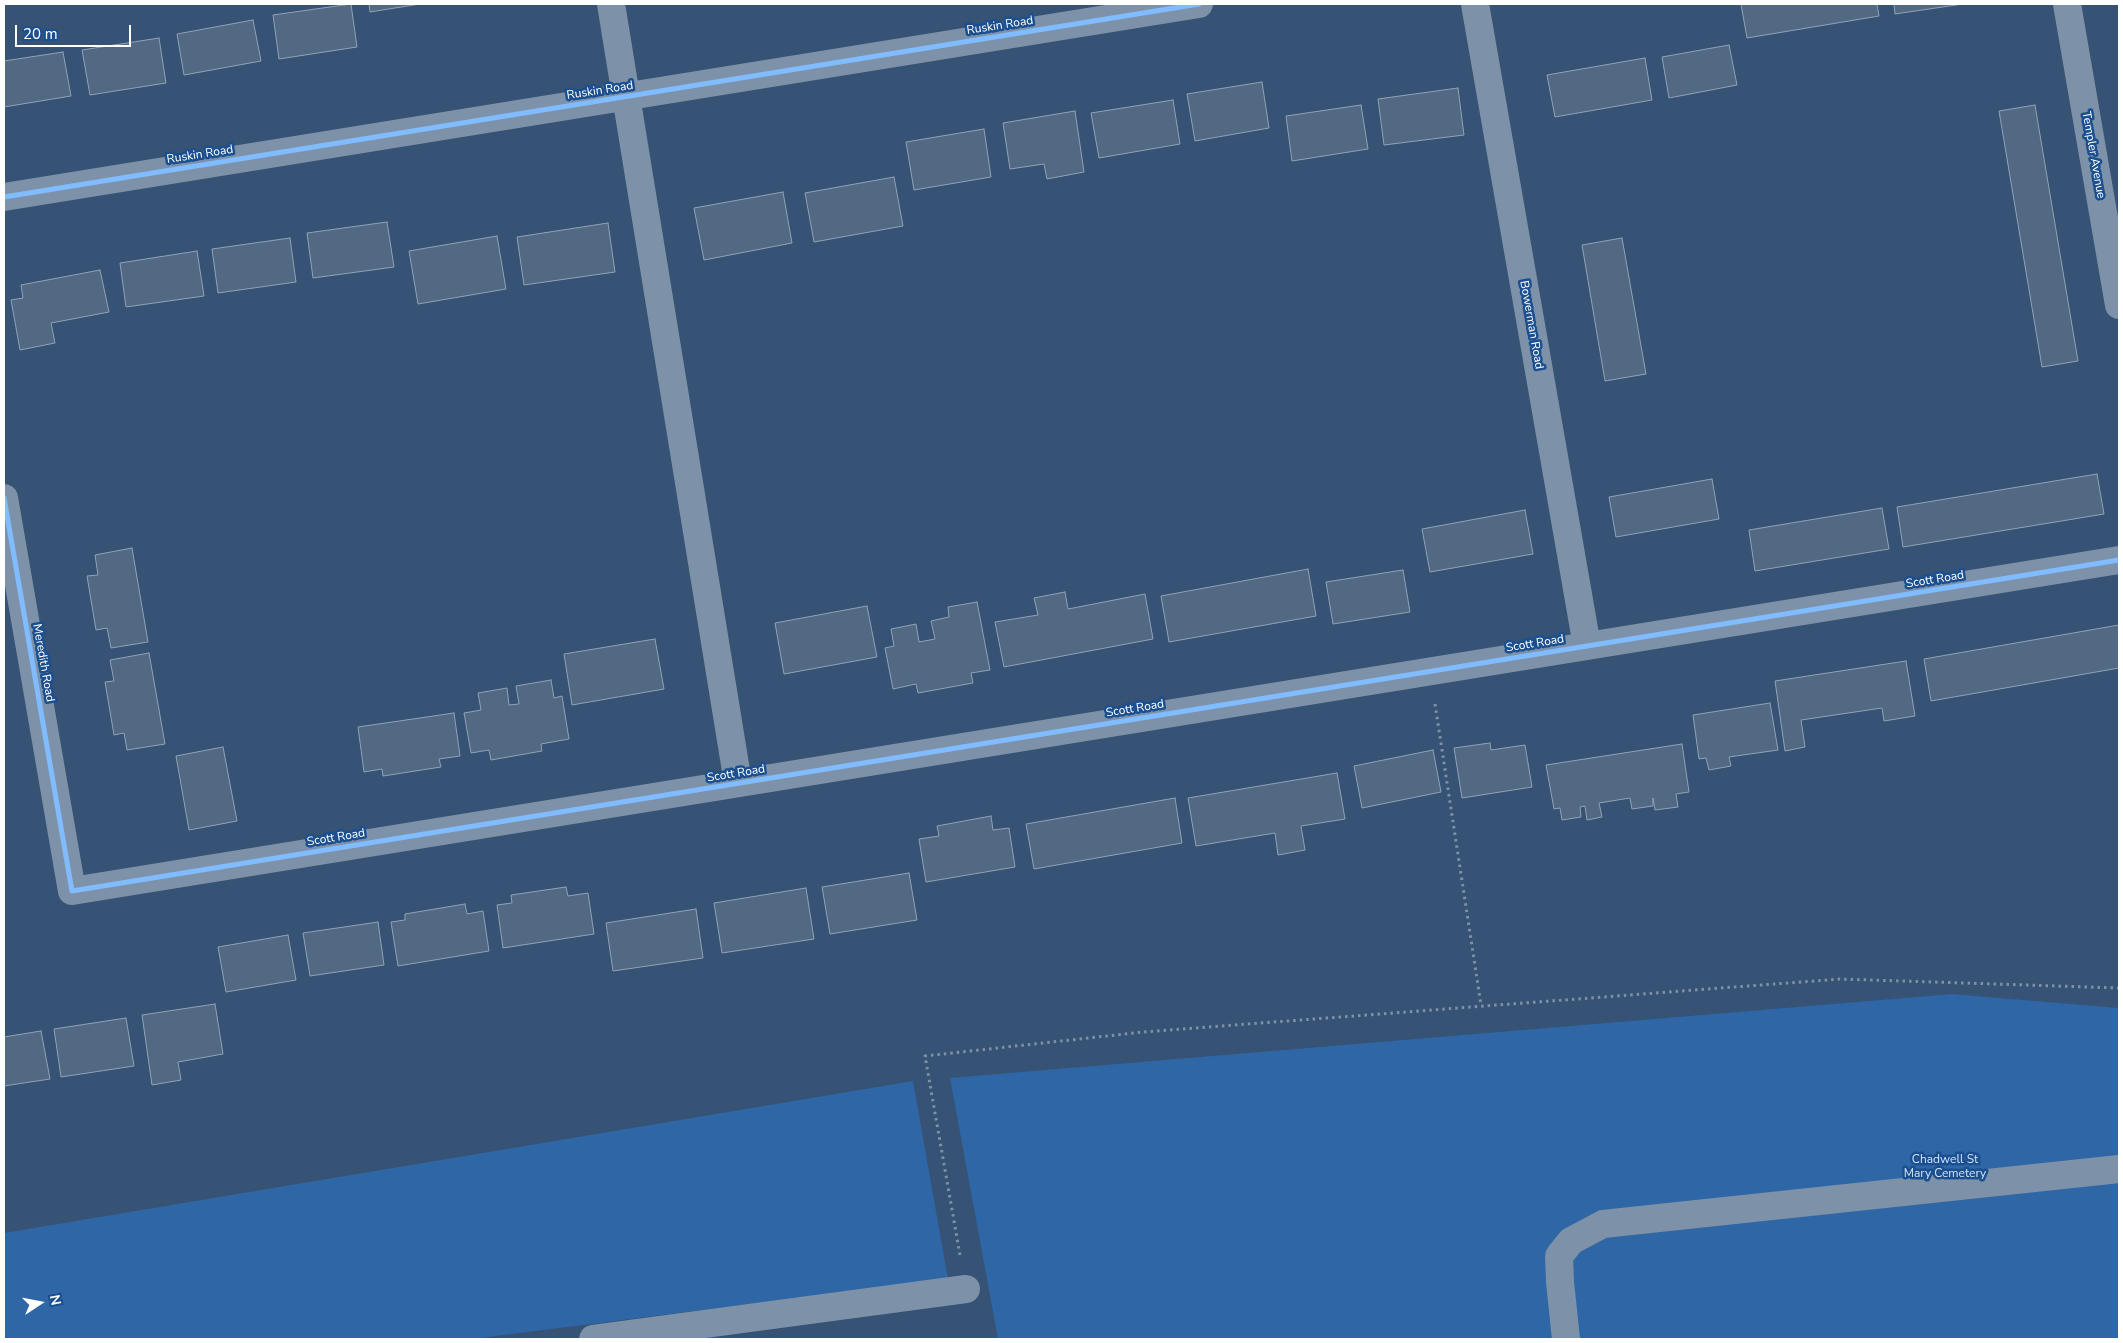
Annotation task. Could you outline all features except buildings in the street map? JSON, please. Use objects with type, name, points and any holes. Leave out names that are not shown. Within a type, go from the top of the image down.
[{"type":"street","points":[[611,4],[738,784]]},
{"type":"street","name":"Ruskin Road","points":[[4,197],[1199,4]]},
{"type":"street","name":"Bowerman Road","points":[[1476,4],[1587,646]]},
{"type":"street","name":"Templer Avenue","points":[[2067,4],[2119,305]]},
{"type":"street","name":"Meredith Road","points":[[4,498],[72,891],[154,878]]},
{"type":"street","name":"Scott Road","points":[[154,878],[2119,560]]},
{"type":"street","points":[[1566,1339],[1559,1256],[1572,1241],[1603,1224],[2119,1169]]},
{"type":"street","points":[[593,1339],[966,1290]]},
{"type":"path","points":[[1430,671],[1481,1005]]},
{"type":"path","points":[[966,1290],[925,1056],[1143,1032],[1840,979],[2119,988]]},
{"type":"green space","name":"Chadwell St Mary Cemetery","points":[[1952,994],[2119,1008],[2119,1339],[998,1339],[950,1078]]},
{"type":"green space","points":[[913,1081],[948,1279],[472,1339],[4,1339],[4,1233]]},
{"type":"cycle path","points":[[4,197],[1199,4]]},
{"type":"cycle path","points":[[4,498],[72,891],[2119,560]]}]
